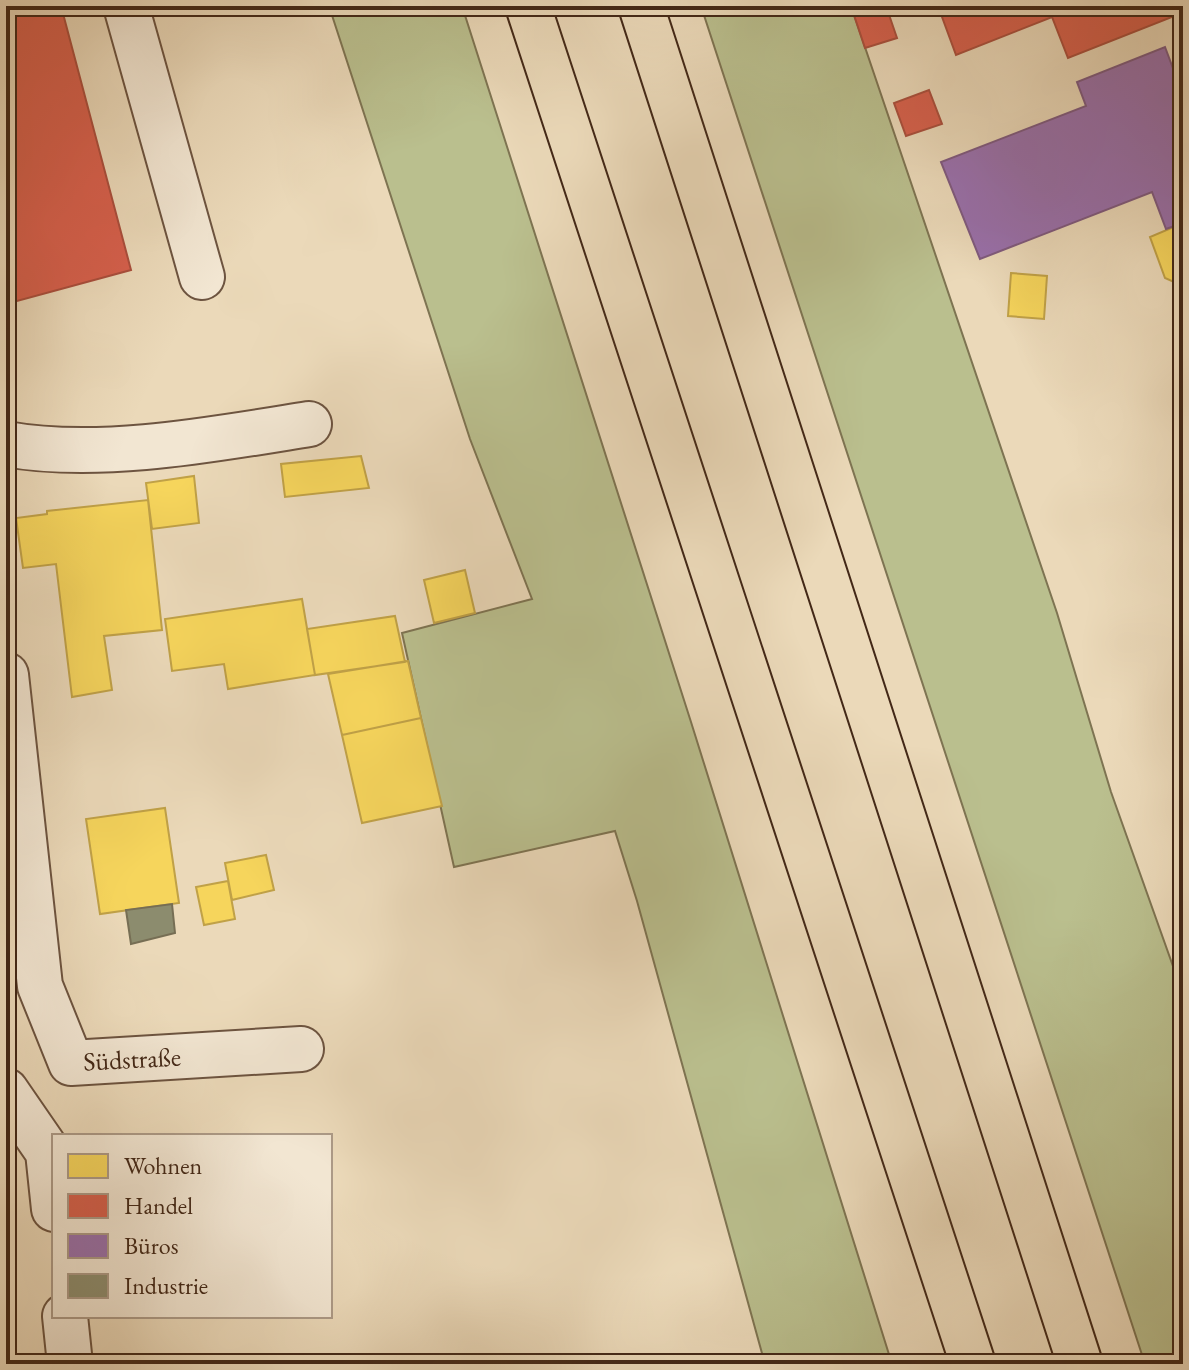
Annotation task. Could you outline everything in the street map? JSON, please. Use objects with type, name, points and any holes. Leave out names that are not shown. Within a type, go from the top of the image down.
[{"type":"highway","points":[[528,6],[973,1364]]},
{"type":"highway","points":[[641,6],[1080,1364]]},
{"type":"street","points":[[126,6],[202,277]]},
{"type":"street","points":[[6,444],[33,449],[87,451],[225,438],[309,424]]},
{"type":"street","name":"Südstraße","points":[[6,675],[40,986],[71,1063],[301,1049]]},
{"type":"street","points":[[6,1091],[48,1152],[52,1190]]},
{"type":"street","points":[[65,1318],[70,1364]]},
{"type":"green space","points":[[329,6],[462,6],[892,1364],[765,1364],[615,831],[454,867],[402,633],[532,599],[470,439]]},
{"type":"green space","points":[[701,6],[851,6],[1057,613],[1111,792],[1179,983],[1183,983],[1183,1364],[1145,1364]]},
{"type":"building: Wohnen","points":[[1183,223],[1183,286],[1165,278],[1150,237]]},
{"type":"building: Wohnen","points":[[1011,273],[1047,276],[1044,319],[1008,316]]},
{"type":"building: Wohnen","points":[[361,456],[369,488],[285,497],[281,464]]},
{"type":"building: Wohnen","points":[[194,476],[199,523],[152,529],[146,483]]},
{"type":"building: Wohnen","points":[[148,500],[162,630],[104,636],[112,690],[72,697],[56,564],[23,568],[16,518],[47,514],[47,511]]},
{"type":"building: Wohnen","points":[[465,570],[475,613],[434,623],[424,580]]},
{"type":"building: Wohnen","points":[[302,599],[315,675],[228,689],[224,664],[172,671],[165,619]]},
{"type":"building: Wohnen","points":[[395,616],[405,662],[315,675],[307,629]]},
{"type":"building: Wohnen","points":[[408,661],[421,718],[342,735],[328,674]]},
{"type":"building: Wohnen","points":[[421,718],[442,806],[362,823],[342,735]]},
{"type":"building: Wohnen","points":[[165,808],[179,903],[100,914],[86,819]]},
{"type":"building: Wohnen","points":[[266,855],[274,890],[232,900],[225,863]]},
{"type":"building: Wohnen","points":[[228,881],[235,919],[204,925],[196,887]]},
{"type":"building: Handel","points":[[6,6],[61,6],[131,270],[6,304]]},
{"type":"building: Handel","points":[[886,6],[897,38],[865,48],[854,15]]},
{"type":"building: Handel","points":[[938,6],[1173,6],[1177,15],[1068,58],[1052,17],[956,55]]},
{"type":"building: Handel","points":[[929,90],[942,124],[906,136],[894,103]]},
{"type":"building: Büros","points":[[1165,47],[1174,71],[1183,68],[1183,223],[1166,229],[1152,192],[980,259],[941,162],[1086,106],[1077,82]]},
{"type":"building: Industrie","points":[[172,904],[175,933],[131,944],[126,910]]}]
